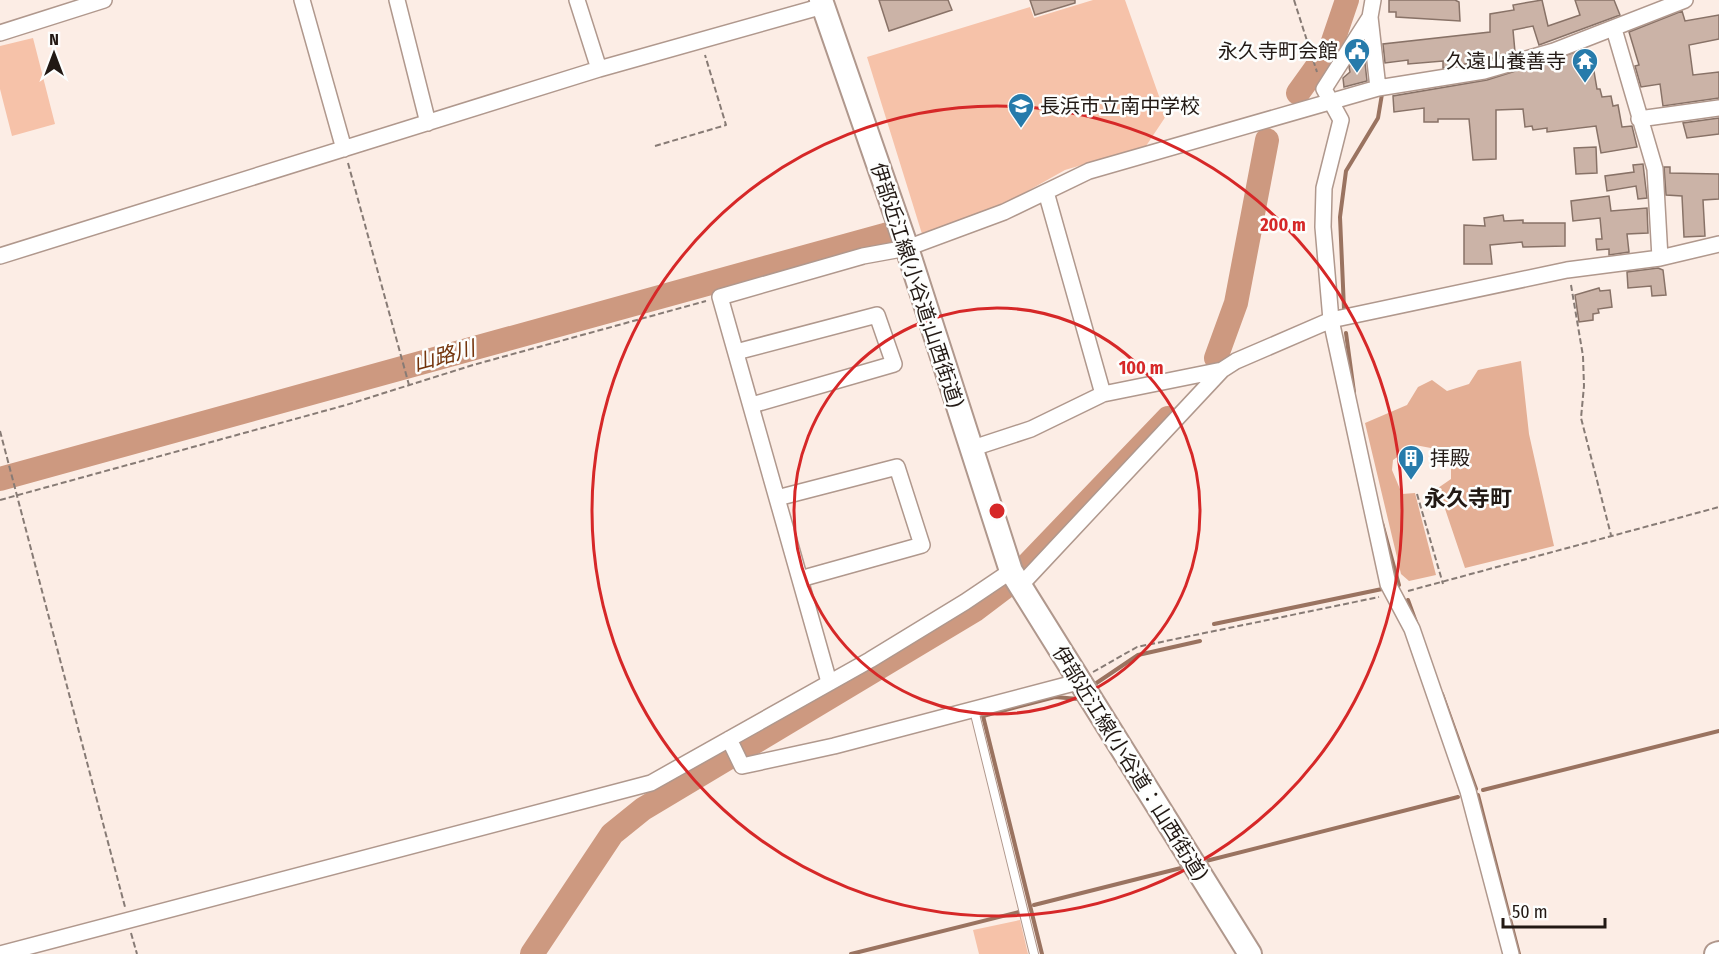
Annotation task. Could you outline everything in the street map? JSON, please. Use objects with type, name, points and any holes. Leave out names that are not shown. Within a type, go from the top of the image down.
[{"type":"main road","name":"伊部近江線(小谷道;山西街道)","points":[[822,3],[907,248],[969,449],[1016,581]]},
{"type":"main road","name":"伊部近江線(小谷道：山西街道)","points":[[1016,581],[1250,954]]},
{"type":"street","points":[[0,33],[104,0]]},
{"type":"street","points":[[302,0],[344,149]]},
{"type":"street","points":[[397,0],[428,123]]},
{"type":"street","points":[[577,0],[599,69]]},
{"type":"street","points":[[1373,0],[1370,17],[1378,88]]},
{"type":"street","points":[[829,682],[720,297],[863,256],[907,248],[1004,212],[1089,171],[1378,88],[1484,71],[1554,51],[1684,0]]},
{"type":"street","points":[[0,256],[599,69],[822,3]]},
{"type":"street","points":[[1370,17],[1324,89],[1341,120],[1324,188],[1323,227],[1331,320],[1389,588],[1412,629],[1468,791],[1511,954]]},
{"type":"street","points":[[1614,29],[1655,169],[1660,258]]},
{"type":"street","points":[[1639,119],[1719,108]]},
{"type":"street","points":[[1046,192],[1103,394]]},
{"type":"street","points":[[0,954],[651,783],[965,602],[1016,581],[1222,370],[1236,361],[1331,320],[1569,270],[1660,258],[1719,244]]},
{"type":"street","points":[[736,352],[877,315],[894,364],[752,405]]},
{"type":"street","points":[[969,449],[1031,429],[1103,394],[1222,370]]},
{"type":"street","points":[[777,498],[897,467],[922,545],[800,579]]},
{"type":"street","points":[[729,739],[742,766],[975,710],[1083,690]]},
{"type":"lane","points":[[975,710],[1034,954]]},
{"type":"path","points":[[1294,0],[1311,57]]},
{"type":"path","points":[[655,146],[726,125],[701,40]]},
{"type":"path","points":[[344,149],[409,385]]},
{"type":"path","points":[[1569,270],[1582,356],[1584,386],[1581,418],[1611,536]]},
{"type":"path","points":[[0,500],[720,297]]},
{"type":"path","points":[[0,431],[137,954]]},
{"type":"path","points":[[1418,494],[1443,584]]},
{"type":"shaded area","name":"長浜市立南中学校","points":[[1093,0],[1125,0],[1166,116],[1146,146],[1065,170],[992,211],[922,234],[867,57],[1030,7],[1034,18]]},
{"type":"shaded area","points":[[33,38],[55,124],[12,136],[0,89],[0,46]]},
{"type":"shaded area","points":[[1521,361],[1529,434],[1554,546],[1465,568],[1438,488],[1451,479],[1451,463],[1436,449],[1415,445],[1393,460],[1392,470],[1402,494],[1415,493],[1436,575],[1409,581],[1401,574],[1365,423],[1407,405],[1418,387],[1432,380],[1447,391],[1469,384],[1478,370]]},
{"type":"shaded area","points":[[1020,920],[1028,954],[979,954],[973,930]]},
{"type":"building","points":[[879,0],[948,0],[952,10],[889,31]]},
{"type":"building","points":[[1030,0],[1075,0],[1075,3],[1035,15]]},
{"type":"building","points":[[1389,0],[1455,0],[1459,2],[1460,21],[1396,17],[1396,12],[1389,12]]},
{"type":"building","points":[[1542,0],[1548,26],[1580,15],[1575,0],[1614,0],[1620,15],[1539,45],[1533,26],[1513,30],[1515,52],[1482,61],[1443,68],[1443,61],[1408,64],[1408,60],[1385,63],[1383,44],[1490,32],[1490,14],[1514,10],[1513,5]]},
{"type":"building","points":[[1682,11],[1685,21],[1719,15],[1719,39],[1689,45],[1693,75],[1719,72],[1719,98],[1663,106],[1660,84],[1641,87],[1635,66],[1639,65],[1629,32]]},
{"type":"building","name":"永久寺町会館","points":[[1363,45],[1367,81],[1344,87],[1343,78],[1350,72],[1349,67],[1353,61],[1358,60],[1357,55]]},
{"type":"building","points":[[1585,49],[1588,61],[1592,60],[1597,89],[1600,89],[1602,97],[1611,96],[1613,106],[1618,105],[1622,127],[1632,126],[1637,147],[1601,153],[1596,126],[1547,132],[1547,128],[1533,130],[1532,126],[1525,127],[1523,109],[1496,110],[1496,159],[1473,160],[1469,119],[1438,119],[1438,122],[1424,122],[1424,108],[1394,112],[1393,96],[1487,80]]},
{"type":"building","points":[[1719,118],[1719,134],[1687,138],[1683,123]]},
{"type":"building","points":[[1596,147],[1597,173],[1576,174],[1574,148]]},
{"type":"building","points":[[1643,164],[1647,198],[1638,199],[1636,186],[1607,191],[1605,176],[1634,172],[1633,165]]},
{"type":"building","points":[[1664,167],[1670,167],[1670,173],[1719,174],[1719,199],[1703,200],[1705,236],[1684,237],[1682,196],[1666,195]]},
{"type":"building","points":[[1609,196],[1611,211],[1647,208],[1648,233],[1627,234],[1629,252],[1609,255],[1609,249],[1597,250],[1596,239],[1602,239],[1600,218],[1573,221],[1571,201]]},
{"type":"building","points":[[1503,215],[1504,221],[1565,223],[1565,246],[1523,247],[1522,242],[1490,245],[1492,264],[1464,264],[1464,225],[1485,226],[1484,218]]},
{"type":"building","points":[[1658,268],[1663,270],[1666,295],[1652,296],[1651,286],[1628,288],[1627,272]]},
{"type":"building","points":[[1599,288],[1600,291],[1610,290],[1612,307],[1598,309],[1599,313],[1593,314],[1593,320],[1579,322],[1575,295]]},
{"type":"waterway","points":[[1298,93],[1331,47],[1347,0]]},
{"type":"waterway","points":[[1344,309],[1340,217],[1346,171],[1378,118],[1382,94]]},
{"type":"waterway","points":[[1216,358],[1236,303],[1267,140]]},
{"type":"waterway","name":"山路川","points":[[0,479],[888,234]]},
{"type":"waterway","points":[[1346,333],[1354,392]]},
{"type":"waterway","points":[[532,954],[612,834],[643,809],[975,610],[1008,585],[1168,418]]},
{"type":"waterway","points":[[1382,523],[1399,585],[1394,586]]},
{"type":"waterway","points":[[1214,624],[1387,588]]},
{"type":"waterway","points":[[1408,600],[1416,622]]},
{"type":"waterway","points":[[1092,686],[1138,655],[1200,641]]},
{"type":"waterway","points":[[1442,694],[1476,789]]},
{"type":"waterway","points":[[1042,954],[983,716],[1055,697],[1078,699],[1080,697]]},
{"type":"waterway","points":[[1483,790],[1719,731]]},
{"type":"waterway","points":[[1478,795],[1519,954]]},
{"type":"waterway","points":[[1206,861],[1458,797]]},
{"type":"waterway","points":[[1034,905],[1185,867]]},
{"type":"waterway","points":[[851,954],[1019,912]]},
{"type":"place","name":"永久寺町会館","points":[[1357,74]]},
{"type":"place","name":"久遠山養善寺","points":[[1585,84]]},
{"type":"place","name":"長浜市立南中学校","points":[[1021,129]]},
{"type":"place","name":"拝殿","points":[[1411,481]]},
{"type":"district","name":"永久寺町","points":[[1468,498]]}]
